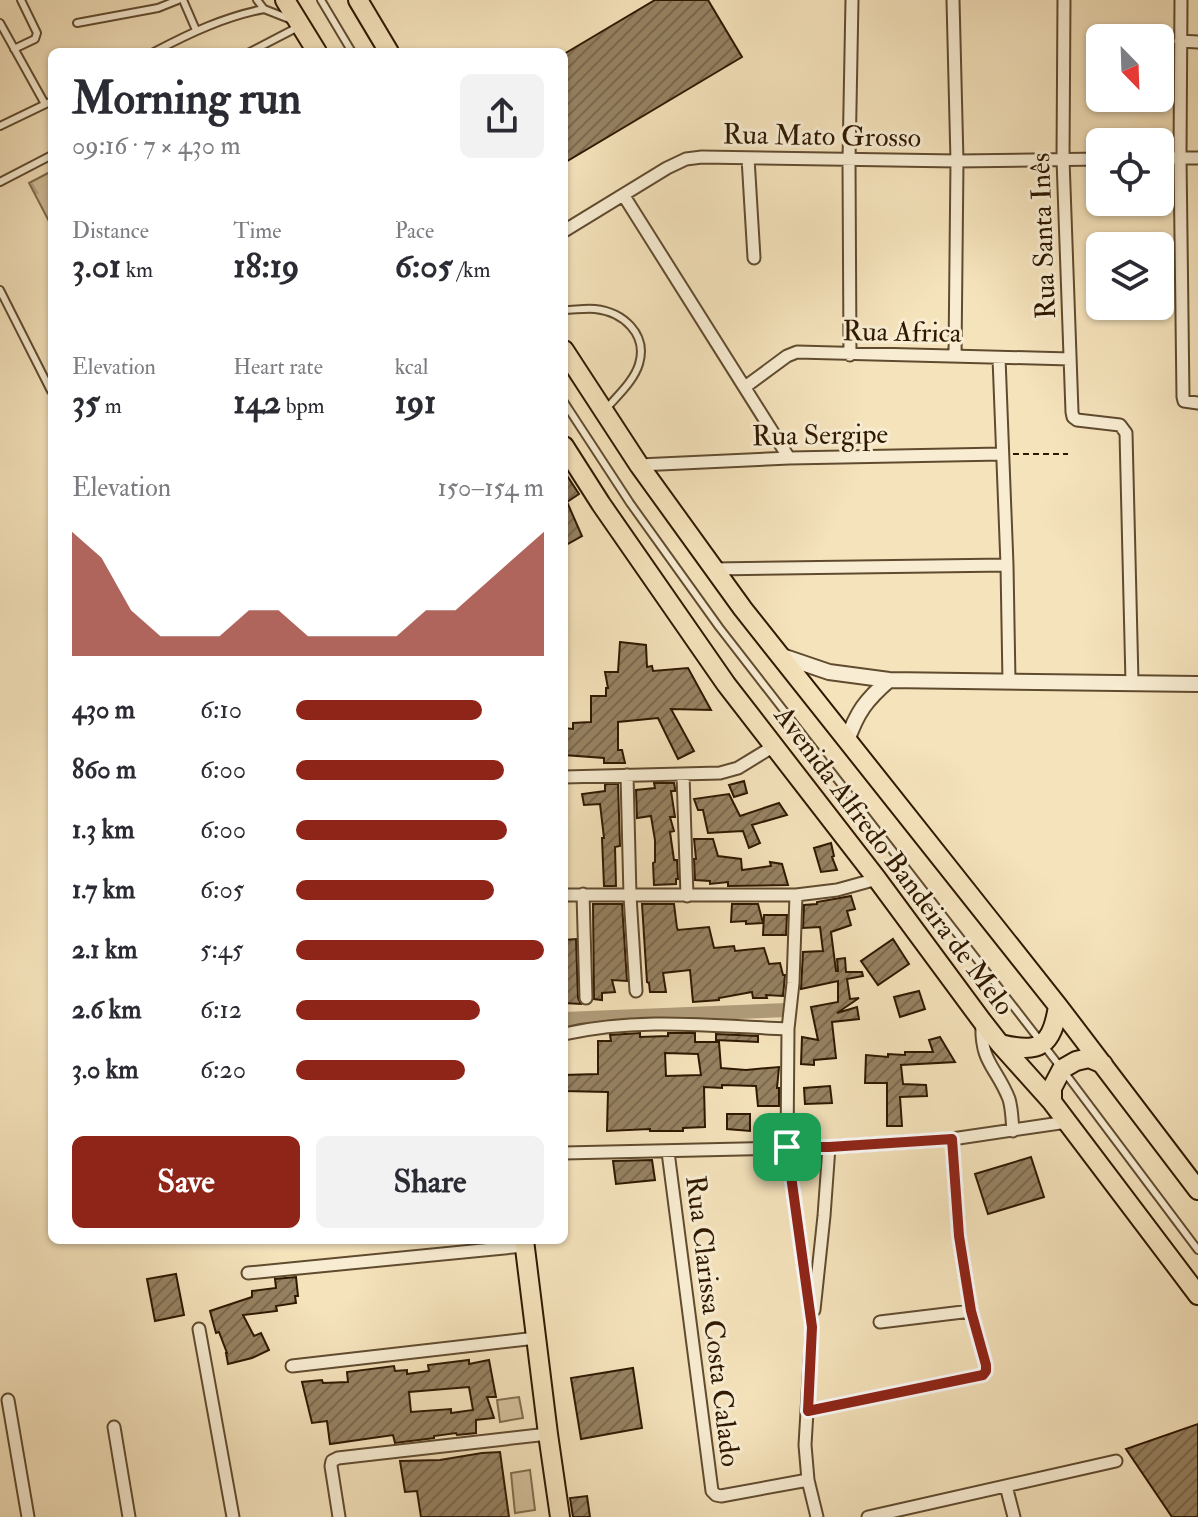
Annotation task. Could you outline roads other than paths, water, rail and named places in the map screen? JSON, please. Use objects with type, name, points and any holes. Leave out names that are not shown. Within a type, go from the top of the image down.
[{"type":"main road","points":[[285,0],[315,48]]},
{"type":"main road","points":[[358,0],[387,48]]},
{"type":"main road","name":"Avenida Alfredo Bandeira de Melo","points":[[568,356],[639,465],[713,569],[1058,1006],[1198,1190]]},
{"type":"main road","name":"Avenida Alfredo Bandeira de Melo","points":[[570,468],[704,653],[982,1021],[1052,1102],[1198,1295]]},
{"type":"main road","points":[[1000,1044],[1019,1049],[1042,1044],[1055,1027],[1058,1006]]},
{"type":"main road","points":[[1052,1102],[1052,1088],[1062,1069],[1089,1058],[1103,1064]]},
{"type":"main road","points":[[524,1244],[560,1517]]},
{"type":"street","points":[[850,355],[852,0]]},
{"type":"street","points":[[953,0],[957,161],[955,356]]},
{"type":"street","name":"Rua Santa Inês","points":[[1064,0],[1063,159],[1073,417],[1120,425],[1126,433],[1132,682]]},
{"type":"street","points":[[1181,0],[1184,401],[1198,403]]},
{"type":"street","points":[[1180,41],[1198,42]]},
{"type":"street","points":[[1174,157],[1198,158]]},
{"type":"street","points":[[748,158],[754,258]]},
{"type":"street","name":"Rua Mato Grosso","points":[[568,229],[686,159],[1086,159]]},
{"type":"street","points":[[624,196],[789,458]]},
{"type":"street","name":"Rua Africa","points":[[745,387],[792,353],[1070,359]]},
{"type":"street","points":[[999,358],[1009,682]]},
{"type":"street","name":"Rua Sergipe","points":[[639,465],[789,458],[1002,454]]},
{"type":"street","points":[[713,569],[1007,565]]},
{"type":"street","points":[[779,655],[829,672],[889,680],[1198,684]]},
{"type":"street","points":[[847,741],[860,708],[889,680]]},
{"type":"street","points":[[568,776],[720,773],[738,768],[774,746]]},
{"type":"street","points":[[627,775],[636,991]]},
{"type":"street","points":[[683,775],[687,896]]},
{"type":"street","points":[[568,894],[796,895],[837,890],[877,879]]},
{"type":"street","points":[[583,894],[586,998]]},
{"type":"street","points":[[796,895],[788,1029],[787,1147],[812,1327]]},
{"type":"street","points":[[982,1021],[983,1049],[1009,1100],[1013,1131]]},
{"type":"street","points":[[568,1033],[645,1023],[788,1029]]},
{"type":"street","points":[[568,1153],[829,1147],[952,1139],[1067,1122]]},
{"type":"street","points":[[808,1411],[983,1375],[986,1371],[971,1311],[959,1236],[952,1139]]},
{"type":"street","points":[[817,1517],[808,1480],[805,1445],[812,1327],[829,1147]]},
{"type":"street","name":"Rua Clarissa Costa Calado","points":[[668,1152],[712,1491],[716,1495],[808,1480]]},
{"type":"street","points":[[248,1273],[515,1244]]},
{"type":"street","points":[[880,1322],[971,1311]]},
{"type":"street","points":[[199,1329],[233,1517]]},
{"type":"street","points":[[292,1366],[536,1338]]},
{"type":"street","points":[[8,1400],[28,1517]]},
{"type":"street","points":[[114,1427],[129,1517]]},
{"type":"street","points":[[339,1517],[331,1466],[332,1461],[338,1458],[548,1434]]},
{"type":"street","points":[[868,1517],[1116,1461]]},
{"type":"street","points":[[1006,1486],[1014,1517]]},
{"type":"lane","points":[[14,49],[35,39],[37,33],[21,0]]},
{"type":"lane","points":[[77,23],[158,8],[180,0],[196,30]]},
{"type":"lane","points":[[257,0],[264,9],[300,24]]},
{"type":"lane","points":[[321,0],[350,48]]},
{"type":"lane","points":[[162,48],[224,19],[264,9]]},
{"type":"lane","points":[[0,23],[48,102],[0,126]]},
{"type":"lane","points":[[257,48],[300,24]]},
{"type":"lane","points":[[0,182],[48,157]]},
{"type":"lane","points":[[0,290],[48,385]]},
{"type":"lane","points":[[568,310],[597,309],[614,314],[626,321],[639,341],[641,352],[636,371],[603,411]]},
{"type":"lane","points":[[568,408],[630,503],[719,627],[1062,1069],[1198,1250]]},
{"type":"waterway","points":[[568,1019],[787,1010]]}]
